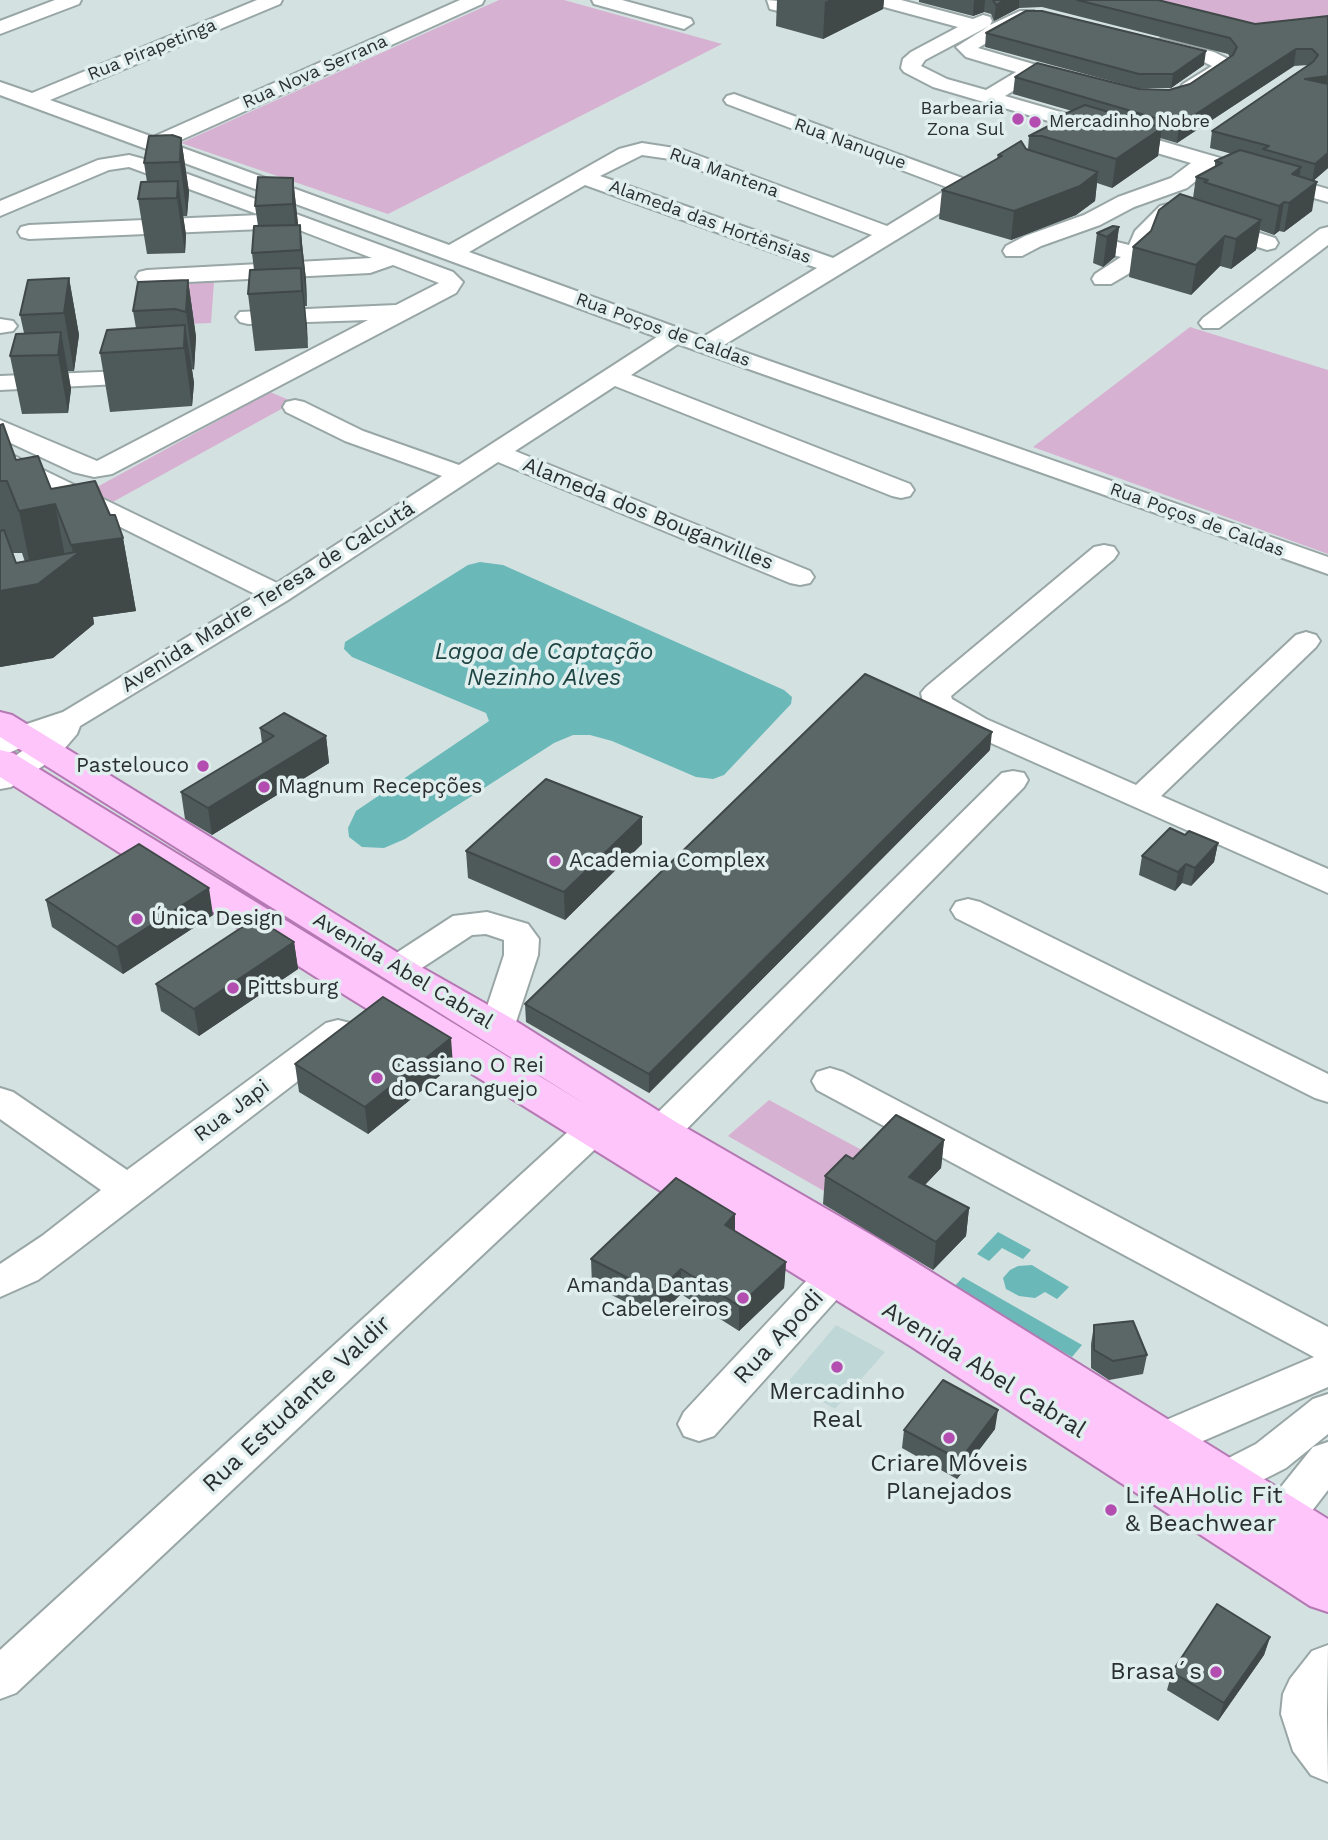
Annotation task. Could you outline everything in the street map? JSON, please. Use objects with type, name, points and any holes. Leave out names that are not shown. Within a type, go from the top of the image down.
[{"type":"main road","name":"Avenida Abel Cabral","points":[[12,752],[332,970],[396,982],[497,1028],[650,1144],[846,1263],[1160,1441],[1328,1545]]},
{"type":"main road","name":"Avenida Abel Cabral","points":[[396,982],[595,1128],[650,1144]]},
{"type":"main road","name":"Avenida Abel Cabral","points":[[846,1263],[928,1334],[1328,1590]]},
{"type":"street","points":[[0,28],[72,0]]},
{"type":"street","name":"Rua Pirapetinga","points":[[32,100],[273,0]]},
{"type":"street","name":"Rua Nova Serrana","points":[[156,143],[475,0]]},
{"type":"street","points":[[601,0],[684,23]]},
{"type":"street","points":[[777,0],[777,5],[790,8],[815,0]]},
{"type":"street","points":[[880,0],[967,23]]},
{"type":"street","points":[[949,0],[998,12]]},
{"type":"street","points":[[1020,0],[998,12],[967,23],[913,59],[911,68],[940,83],[993,94],[1073,122],[1328,196]]},
{"type":"street","points":[[1051,18],[1020,16],[966,47],[973,52],[1079,82]]},
{"type":"street","points":[[1140,40],[1207,56],[1222,63],[1222,68],[1174,97]]},
{"type":"street","points":[[993,94],[1032,70]]},
{"type":"street","name":"Rua Poços de Caldas","points":[[0,88],[689,339],[1328,566]]},
{"type":"street","name":"Rua Nanuque","points":[[734,100],[966,187]]},
{"type":"street","points":[[1050,136],[1073,122]]},
{"type":"street","points":[[0,190],[131,134]]},
{"type":"street","points":[[1183,153],[1205,139]]},
{"type":"street","name":"Rua Mantena","points":[[452,252],[633,150],[663,150],[889,234]]},
{"type":"street","points":[[0,209],[117,161],[148,166],[445,277],[452,282],[448,288],[103,468],[82,466],[0,428]]},
{"type":"street","points":[[1014,251],[1092,220],[1126,202],[1179,183],[1193,170],[1209,161]]},
{"type":"street","name":"Avenida Madre Teresa de Calcutá","points":[[12,752],[74,718],[278,594],[461,474],[500,454],[619,379],[689,339],[836,267],[990,172]]},
{"type":"street","name":"Alameda das Hortênsias","points":[[584,178],[836,267]]},
{"type":"street","points":[[1103,279],[1120,269],[1168,211],[1179,183]]},
{"type":"street","points":[[1102,194],[1126,202]]},
{"type":"street","points":[[1168,211],[1267,243]]},
{"type":"street","points":[[29,232],[261,222],[281,216]]},
{"type":"street","points":[[1092,220],[1140,245]]},
{"type":"street","points":[[1057,232],[1140,245]]},
{"type":"street","points":[[1211,323],[1328,234]]},
{"type":"street","points":[[147,277],[370,266],[393,258]]},
{"type":"street","points":[[248,317],[401,312]]},
{"type":"street","points":[[0,383],[170,376]]},
{"type":"street","points":[[619,379],[901,490]]},
{"type":"street","points":[[295,407],[354,436],[461,474]]},
{"type":"street","name":"Alameda dos Bouganvilles","points":[[500,454],[800,577]]},
{"type":"street","points":[[0,457],[278,594]]},
{"type":"street","points":[[1104,553],[936,696],[945,709],[975,725],[1328,882]]},
{"type":"street","points":[[1140,798],[1306,641]]},
{"type":"street","points":[[650,1144],[1013,780]]},
{"type":"street","points":[[968,910],[1328,1089]]},
{"type":"street","name":"Rua Japi","points":[[0,1282],[56,1246],[396,982],[465,924],[487,922],[516,932],[522,939],[521,955],[497,1028]]},
{"type":"street","points":[[830,1081],[1328,1346]]},
{"type":"street","points":[[0,1101],[128,1189]]},
{"type":"street","name":"Rua Estudante Valdir","points":[[0,1679],[595,1128]]},
{"type":"street","name":"Rua Apodi","points":[[699,1424],[846,1263]]},
{"type":"street","points":[[1160,1441],[1328,1369]]},
{"type":"street","points":[[1224,1480],[1271,1455],[1328,1411]]},
{"type":"street","points":[[1283,1516],[1328,1459]]},
{"type":"street","points":[[1328,1665],[1306,1694],[1304,1714],[1309,1736],[1328,1760]]},
{"type":"shaded area","points":[[499,0],[564,0],[722,44],[388,214],[181,143]]},
{"type":"shaded area","points":[[1108,0],[1328,0],[1328,23],[1273,28]]},
{"type":"shaded area","points":[[214,282],[211,323],[160,325],[164,285]]},
{"type":"shaded area","points":[[1190,327],[1328,370],[1328,554],[1033,447]]},
{"type":"shaded area","points":[[270,392],[294,402],[111,503],[88,492]]},
{"type":"shaded area","points":[[769,1100],[871,1155],[831,1195],[728,1136]]},
{"type":"shaded area","name":"Mercadinho Real","points":[[836,1325],[885,1352],[835,1409],[788,1382]]},
{"type":"water","name":"Lagoa de Captação Nezinho Alves","points":[[480,562],[503,565],[784,690],[792,697],[791,704],[724,775],[713,779],[696,777],[612,741],[590,735],[573,735],[554,743],[405,839],[384,848],[362,847],[349,837],[348,828],[356,811],[489,721],[486,713],[352,657],[344,649],[345,642],[468,565]]},
{"type":"water","points":[[998,1232],[1031,1250],[1023,1259],[1002,1248],[989,1261],[977,1254]]},
{"type":"water","points":[[1032,1265],[1069,1287],[1057,1299],[1045,1292],[1035,1298],[1019,1296],[1006,1289],[1003,1278],[1010,1270],[1018,1266]]},
{"type":"water","points":[[963,1277],[1082,1345],[1072,1357],[953,1288]]},
{"type":"building","points":[[1077,0],[1158,0],[1255,24],[1328,16],[1328,76],[1305,79],[1328,84],[1328,153],[1315,164],[1263,149],[1269,146],[1212,131],[1313,62],[1318,55],[1312,49],[1296,49],[1179,125],[1015,77],[1037,63],[1139,89],[1169,90],[1190,84],[1233,55],[1237,47],[1230,38]]},
{"type":"building","points":[[1026,11],[1042,11],[1206,51],[1173,74],[1139,74],[986,33]]},
{"type":"building","points":[[1085,105],[1162,128],[1116,159],[1042,136],[1029,136],[1064,118],[1058,117]]},
{"type":"building","points":[[172,135],[181,138],[180,162],[144,163],[149,136]]},
{"type":"building","points":[[1021,141],[1026,149],[1098,172],[1080,186],[1014,211],[942,190],[1002,156],[998,155]]},
{"type":"building","points":[[1240,150],[1301,167],[1292,174],[1317,182],[1289,203],[1284,202],[1279,206],[1196,177],[1222,163],[1215,161]]},
{"type":"building","points":[[258,177],[293,178],[293,204],[255,206]]},
{"type":"building","points":[[178,181],[177,198],[138,199],[141,182]]},
{"type":"building","points":[[1180,194],[1261,220],[1236,239],[1225,236],[1196,265],[1133,247],[1151,231],[1159,210]]},
{"type":"building","points":[[300,225],[301,250],[252,253],[254,226]]},
{"type":"building","points":[[1113,226],[1119,227],[1107,237],[1097,233]]},
{"type":"building","points":[[301,268],[302,291],[248,294],[250,270]]},
{"type":"building","points":[[69,278],[64,313],[20,315],[28,280]]},
{"type":"building","points":[[188,280],[186,312],[175,309],[133,311],[138,282]]},
{"type":"building","points":[[185,325],[184,348],[100,353],[107,330]]},
{"type":"building","points":[[61,332],[58,355],[10,356],[16,334]]},
{"type":"building","points":[[3,424],[16,460],[38,456],[51,489],[95,481],[110,515],[115,515],[123,538],[71,545],[55,504],[19,511],[7,481],[0,481],[0,425]]},
{"type":"building","points":[[4,530],[16,563],[81,551],[38,584],[0,591],[0,531]]},
{"type":"building","points":[[865,674],[992,732],[649,1074],[525,1004]]},
{"type":"building","points":[[284,713],[326,736],[208,808],[181,792],[274,736],[260,728]]},
{"type":"building","points":[[546,779],[642,817],[564,892],[466,851]]},
{"type":"building","points":[[1170,828],[1185,835],[1189,831],[1218,843],[1195,868],[1186,864],[1178,872],[1142,856]]},
{"type":"building","points":[[139,844],[209,888],[117,947],[46,900]]},
{"type":"building","points":[[256,918],[294,942],[194,1009],[156,984]]},
{"type":"building","points":[[383,997],[451,1038],[365,1107],[295,1064]]},
{"type":"building","points":[[896,1115],[944,1140],[909,1177],[969,1208],[936,1242],[825,1176],[846,1155],[853,1159]]},
{"type":"building","points":[[676,1178],[735,1214],[725,1225],[786,1262],[739,1306],[681,1269],[657,1293],[591,1259]]},
{"type":"building","points":[[1133,1321],[1147,1355],[1113,1361],[1094,1350],[1094,1325]]},
{"type":"building","name":"Criare Móveis Planejados","points":[[943,1380],[998,1410],[960,1460],[904,1430]]},
{"type":"building","name":"Brasa´s","points":[[1217,1604],[1270,1637],[1224,1703],[1172,1672]]},
{"type":"place","name":"Barbearia Zona Sul","points":[[1018,119]]},
{"type":"place","name":"Mercadinho Nobre","points":[[1035,122]]},
{"type":"place","name":"Pastelouco","points":[[203,766]]},
{"type":"place","name":"Magnum Recepções","points":[[264,787]]},
{"type":"place","name":"Academia Complex","points":[[555,861]]},
{"type":"place","name":"Única Design","points":[[137,919]]},
{"type":"place","name":"Pittsburg","points":[[233,988]]},
{"type":"place","name":"Cassiano O Rei do Caranguejo","points":[[377,1078]]},
{"type":"place","name":"Amanda Dantas Cabelereiros","points":[[743,1298]]},
{"type":"place","name":"Mercadinho Real","points":[[837,1367]]},
{"type":"place","name":"Criare Móveis Planejados","points":[[949,1438]]},
{"type":"place","name":"LifeAHolic Fit & Beachwear","points":[[1111,1510]]},
{"type":"place","name":"Brasa´s","points":[[1216,1672]]}]
